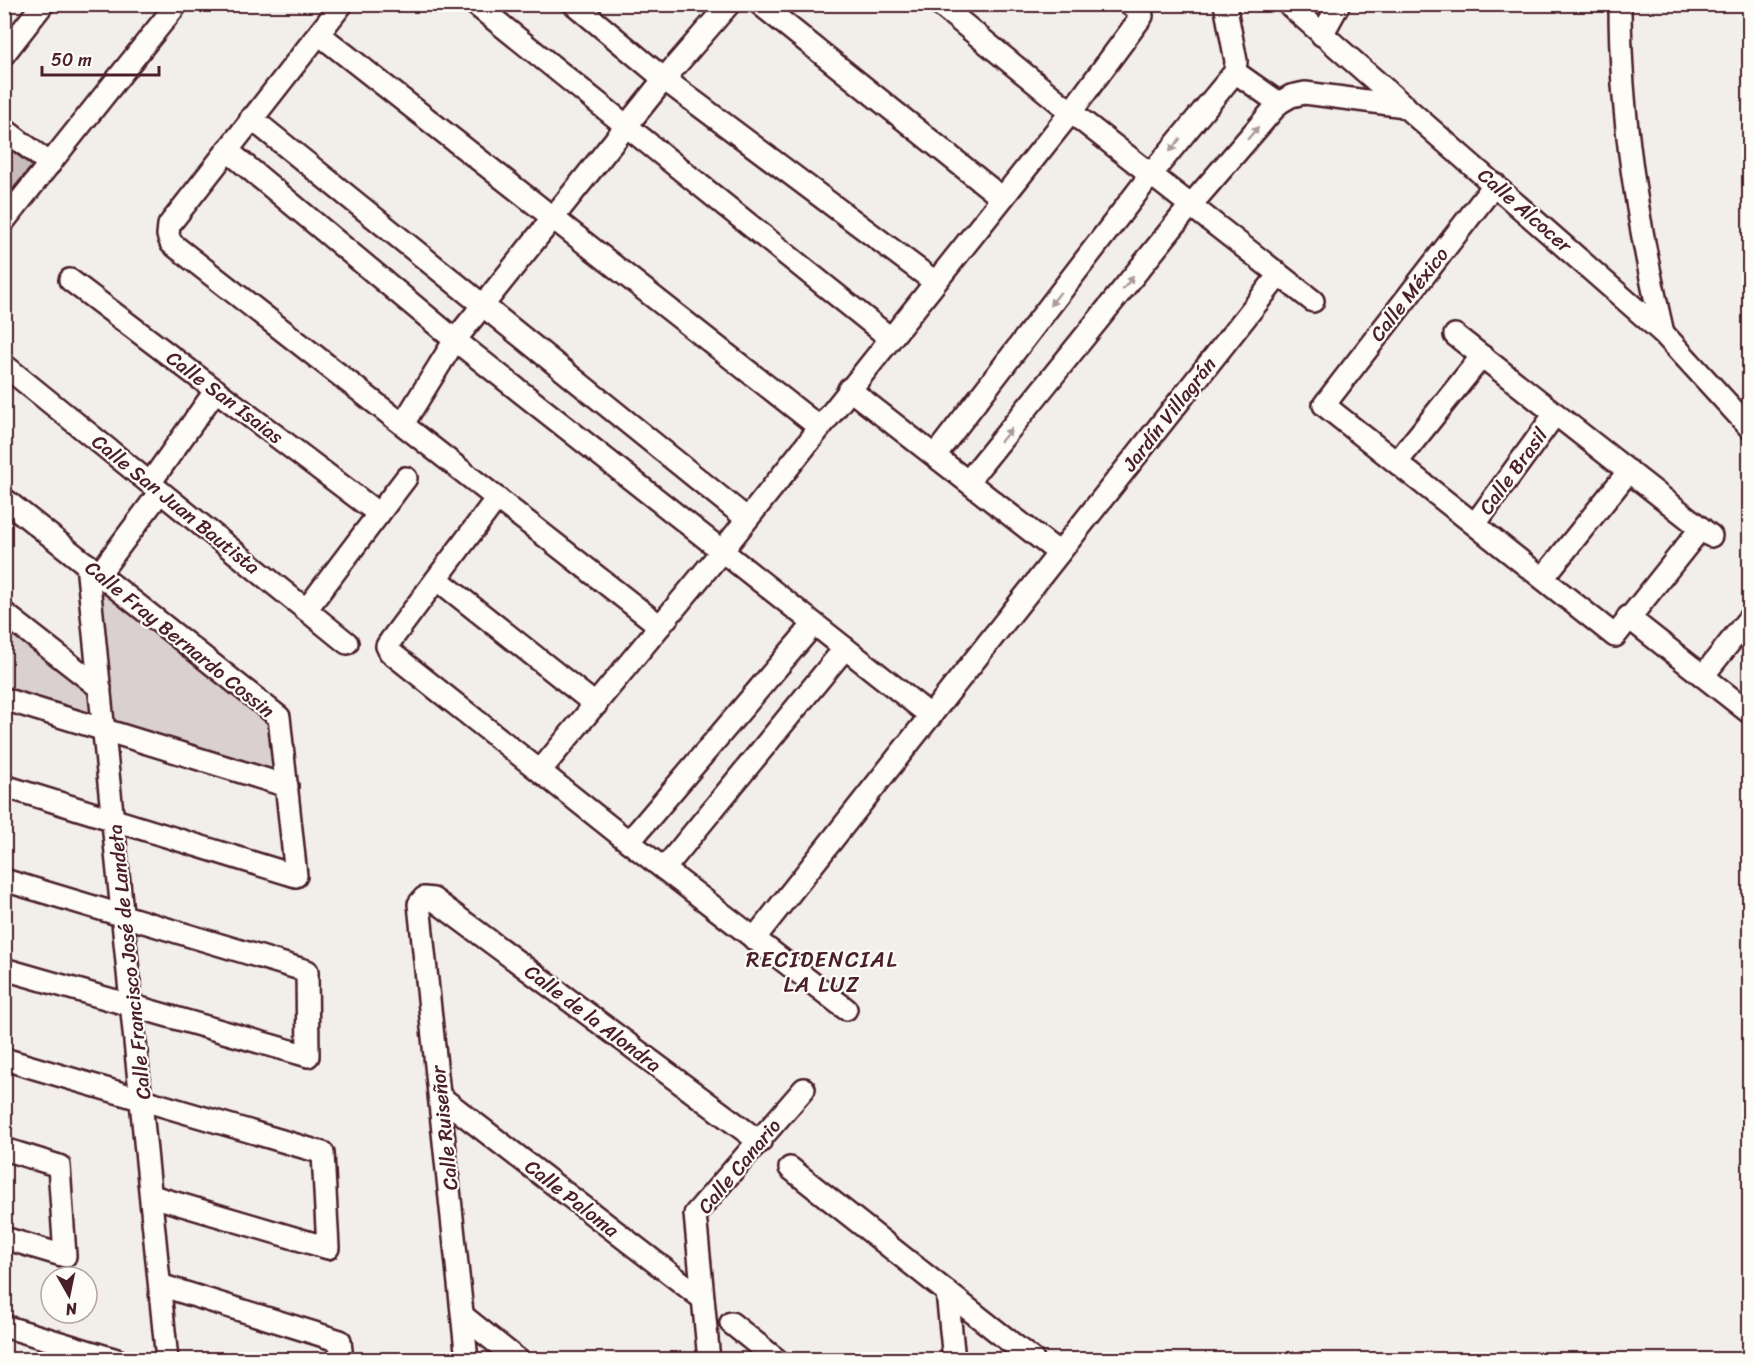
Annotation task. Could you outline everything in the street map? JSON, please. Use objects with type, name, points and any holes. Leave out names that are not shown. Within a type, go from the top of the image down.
[{"type":"street","points":[[4,54],[43,4]]},
{"type":"street","points":[[4,221],[177,4]]},
{"type":"street","points":[[342,4],[169,225],[168,235],[171,243],[660,626]]},
{"type":"street","points":[[475,4],[890,338]]},
{"type":"street","points":[[574,4],[664,79],[935,282]]},
{"type":"street","points":[[403,424],[455,340],[552,216],[664,79],[729,4]]},
{"type":"street","points":[[760,4],[1002,198]]},
{"type":"street","points":[[939,4],[1071,112],[1313,301]]},
{"type":"street","points":[[540,771],[722,551],[1071,112],[1142,16],[1130,4]]},
{"type":"street","points":[[936,454],[1152,173],[1235,72],[1236,61],[1225,4]]},
{"type":"street","name":"Calle Alcocer","points":[[1288,4],[1664,333],[1749,428]]},
{"type":"street","points":[[1322,35],[1339,4]]},
{"type":"street","points":[[1620,4],[1620,41],[1628,133],[1640,229],[1664,333]]},
{"type":"street","points":[[319,34],[819,427]]},
{"type":"street","points":[[1235,72],[1279,103]]},
{"type":"street","points":[[969,480],[1190,206],[1279,103],[1305,93],[1405,106]]},
{"type":"street","points":[[251,118],[746,518]]},
{"type":"street","points":[[4,129],[50,164]]},
{"type":"street","points":[[227,150],[455,340],[931,716]]},
{"type":"street","name":"Calle México","points":[[1324,405],[1495,184]]},
{"type":"street","name":"Jardín Villagrán","points":[[754,939],[1279,274]]},
{"type":"street","name":"Calle San Isaias","points":[[70,280],[379,514]]},
{"type":"street","name":"Calle Brasil","points":[[1324,405],[1475,524],[1555,414],[1455,335]]},
{"type":"street","points":[[1397,462],[1482,356]]},
{"type":"street","name":"Calle San Juan Bautista","points":[[4,365],[346,644]]},
{"type":"street","points":[[849,389],[936,454],[1059,553]]},
{"type":"street","points":[[93,569],[155,487],[216,390]]},
{"type":"street","points":[[1475,524],[1615,636],[1628,617],[1706,532],[1555,414]]},
{"type":"street","points":[[1543,578],[1629,471]]},
{"type":"street","points":[[306,610],[406,478]]},
{"type":"street","points":[[497,498],[391,640],[387,646],[390,652],[629,842],[846,1009]]},
{"type":"street","name":"Calle Fray Bernardo Cossin","points":[[4,499],[279,717],[296,876],[115,819]]},
{"type":"street","name":"Calle Francisco José de Landeta","points":[[93,569],[100,688],[134,1006],[167,1359]]},
{"type":"street","points":[[437,579],[596,705]]},
{"type":"street","points":[[4,613],[100,688]]},
{"type":"street","points":[[1628,617],[1749,713]]},
{"type":"street","points":[[1703,676],[1749,617]]},
{"type":"street","points":[[629,842],[814,624]]},
{"type":"street","points":[[664,869],[845,648]]},
{"type":"street","points":[[4,699],[287,786]]},
{"type":"street","points":[[4,786],[115,819]]},
{"type":"street","points":[[4,880],[308,971],[308,1056],[4,969]]},
{"type":"street","name":"Calle Ruiseñor","points":[[424,898],[419,904],[442,1098],[467,1359]]},
{"type":"street","name":"Calle de la Alondra","points":[[424,898],[433,898],[760,1142]]},
{"type":"street","points":[[4,1059],[323,1153],[328,1248],[152,1196]]},
{"type":"street","name":"Calle Canario","points":[[709,1359],[695,1214],[804,1089]]},
{"type":"street","name":"Calle Paloma","points":[[442,1098],[703,1299]]},
{"type":"street","points":[[4,1149],[59,1166],[65,1256],[4,1238]]},
{"type":"street","points":[[790,1168],[1033,1359]]},
{"type":"street","points":[[160,1285],[340,1341],[342,1359]]},
{"type":"street","points":[[948,1292],[954,1359]]},
{"type":"street","points":[[463,1316],[518,1359]]},
{"type":"street","points":[[731,1323],[777,1359]]},
{"type":"street","points":[[4,1326],[117,1359]]},
{"type":"shaded area","points":[[98,587],[273,726],[277,774],[113,723]]},
{"type":"shaded area","points":[[4,625],[93,696],[95,714],[5,687]]},
{"type":"building","points":[[4,145],[32,166],[11,191],[4,186]]},
{"type":"district","name":"RECIDENCIAL LA LUZ","points":[[822,972]]}]
